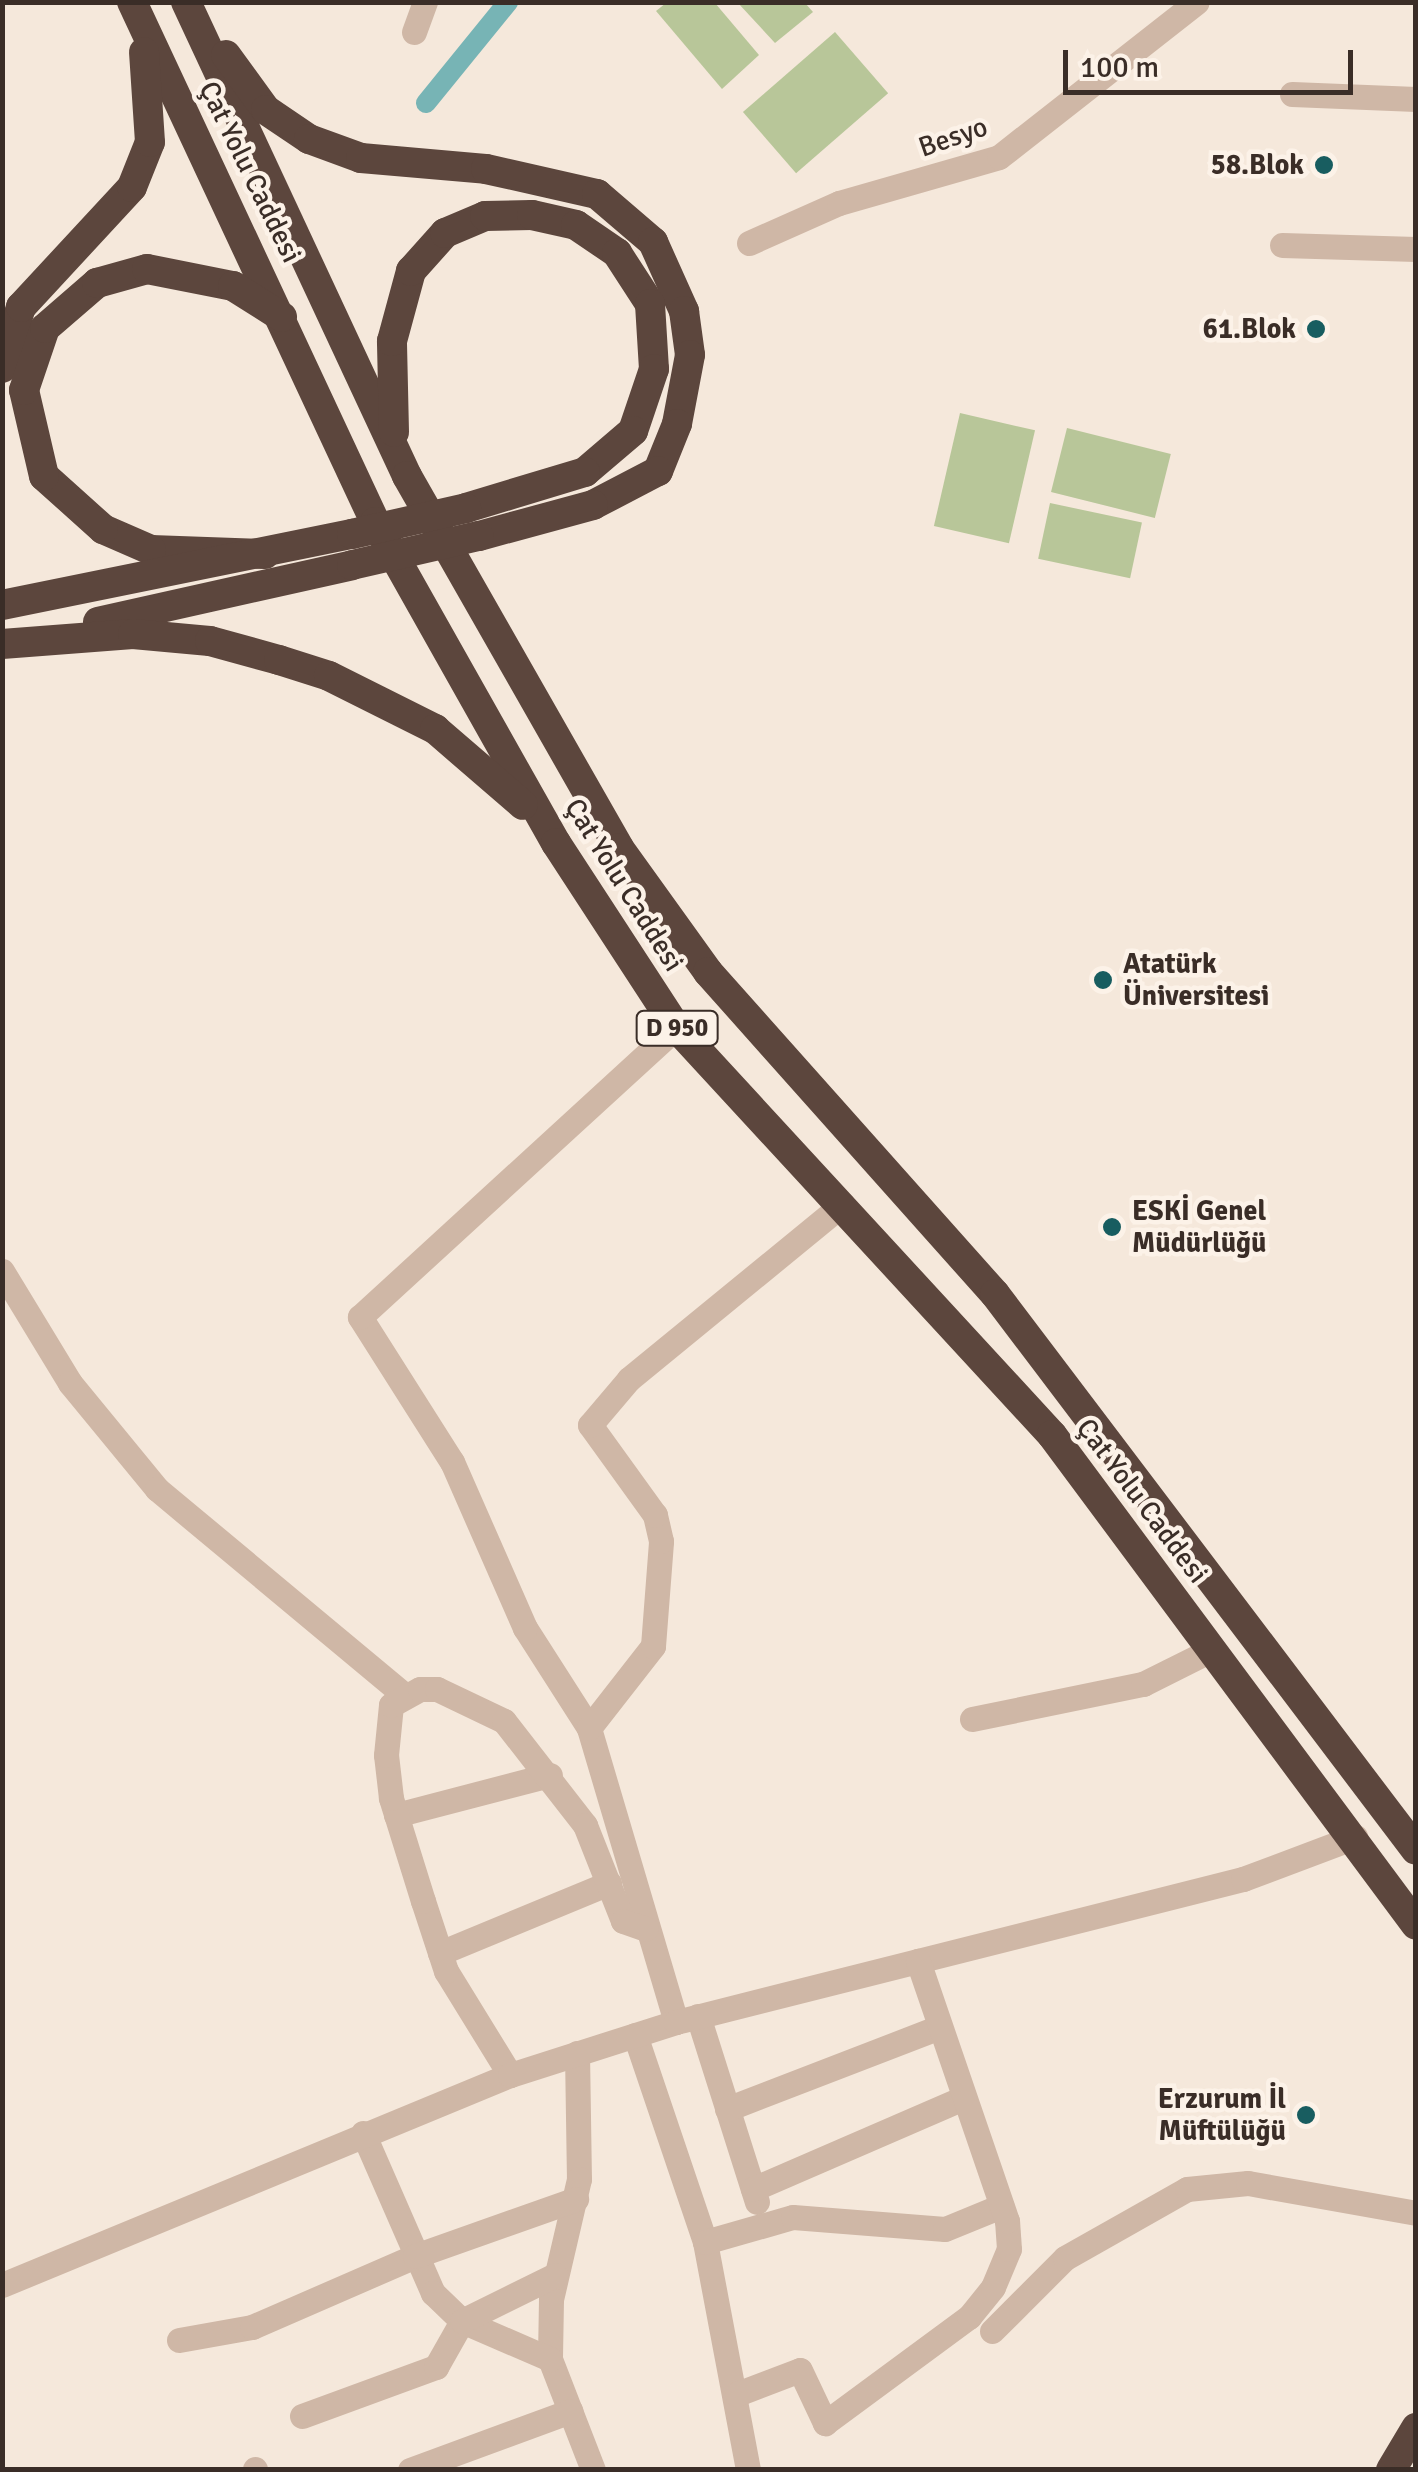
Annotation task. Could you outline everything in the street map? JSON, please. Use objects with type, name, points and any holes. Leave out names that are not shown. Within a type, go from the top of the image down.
[{"type":"highway","name":"Çat Yolu Caddesi","points":[[187,2],[394,445],[619,848],[708,972],[995,1294],[1416,1850]]},
{"type":"highway","points":[[2,644],[479,536],[593,505],[658,470],[686,390],[690,355],[684,312],[653,242],[597,194],[486,169],[361,158],[308,139],[266,110],[187,2]]},
{"type":"highway","name":"Çat Yolu Caddesi","points":[[134,6],[284,319],[375,522],[556,843],[676,1027],[1052,1435],[1355,1837],[1416,1925]]},
{"type":"highway","points":[[2,368],[21,308],[110,217],[150,142],[151,89],[134,6]]},
{"type":"highway","points":[[2,605],[265,554],[466,508],[585,472],[632,431],[654,368],[650,304],[617,253],[576,224],[532,216],[484,216],[445,233],[410,271],[392,341],[394,445]]},
{"type":"highway","points":[[265,554],[151,550],[103,529],[44,476],[24,390],[46,328],[97,283],[147,269],[232,286],[284,319]]},
{"type":"highway","points":[[2,644],[133,634],[210,641],[328,676],[435,729],[507,787],[556,843]]},
{"type":"highway","points":[[1392,2470],[1416,2428]]},
{"type":"street","points":[[414,32],[425,2]]},
{"type":"street","name":"Besyo","points":[[749,243],[839,203],[1000,157],[1197,2]]},
{"type":"street","points":[[1292,94],[1416,98]]},
{"type":"street","points":[[1282,244],[1416,249]]},
{"type":"street","points":[[676,1027],[360,1318],[452,1462],[525,1628],[588,1728],[646,1929],[728,2109],[763,2220]]},
{"type":"street","points":[[588,1728],[654,1646],[660,1541],[655,1515],[590,1425],[629,1379],[843,1204]]},
{"type":"street","points":[[2,1271],[70,1382],[157,1489],[404,1695]]},
{"type":"street","points":[[972,1720],[1143,1684],[1213,1649]]},
{"type":"street","points":[[510,2074],[440,1952],[396,1814],[386,1720],[391,1704],[404,1695],[437,1689],[476,1703],[504,1721],[586,1825],[624,1921],[646,1929]]},
{"type":"street","points":[[396,1814],[550,1776]]},
{"type":"street","points":[[2,2285],[510,2074],[687,2019],[1242,1879],[1355,1837]]},
{"type":"street","points":[[440,1952],[609,1883]]},
{"type":"street","points":[[737,2394],[800,2370],[825,2423],[981,2302],[1009,2248],[1002,2206],[938,2028],[918,1960]]},
{"type":"street","points":[[728,2109],[938,2028]]},
{"type":"street","points":[[635,2035],[705,2242],[737,2394],[748,2470]]},
{"type":"street","points":[[577,2053],[576,2199],[555,2275],[550,2359],[594,2470]]},
{"type":"street","points":[[753,2188],[963,2098]]},
{"type":"street","points":[[363,2133],[433,2293],[462,2321],[550,2359]]},
{"type":"street","points":[[992,2331],[1065,2258],[1187,2189],[1248,2182],[1416,2213]]},
{"type":"street","points":[[179,2340],[252,2327],[415,2256],[576,2199]]},
{"type":"street","points":[[705,2242],[763,2220],[881,2221],[945,2229],[1002,2206]]},
{"type":"street","points":[[302,2416],[436,2367],[462,2321],[555,2275]]},
{"type":"street","points":[[410,2470],[570,2411]]},
{"type":"green space","points":[[666,3],[715,3],[759,55],[722,89],[656,11]]},
{"type":"green space","points":[[738,3],[805,3],[813,12],[775,43]]},
{"type":"green space","points":[[835,32],[888,93],[796,173],[743,112]]},
{"type":"green space","points":[[960,413],[1035,430],[1009,543],[934,526]]},
{"type":"green space","points":[[1067,428],[1171,454],[1155,518],[1051,492]]},
{"type":"green space","points":[[1050,503],[1142,523],[1130,578],[1038,559]]},
{"type":"waterway","points":[[426,103],[508,2]]},
{"type":"place","name":"58.Blok","points":[[1324,165]]},
{"type":"place","name":"61.Blok","points":[[1316,329]]},
{"type":"place","name":"Atatürk Üniversitesi","points":[[1103,980]]},
{"type":"place","name":"ESKİ Genel Müdürlüğü","points":[[1112,1227]]},
{"type":"place","name":"Erzurum İl Müftülüğü","points":[[1306,2115]]}]
